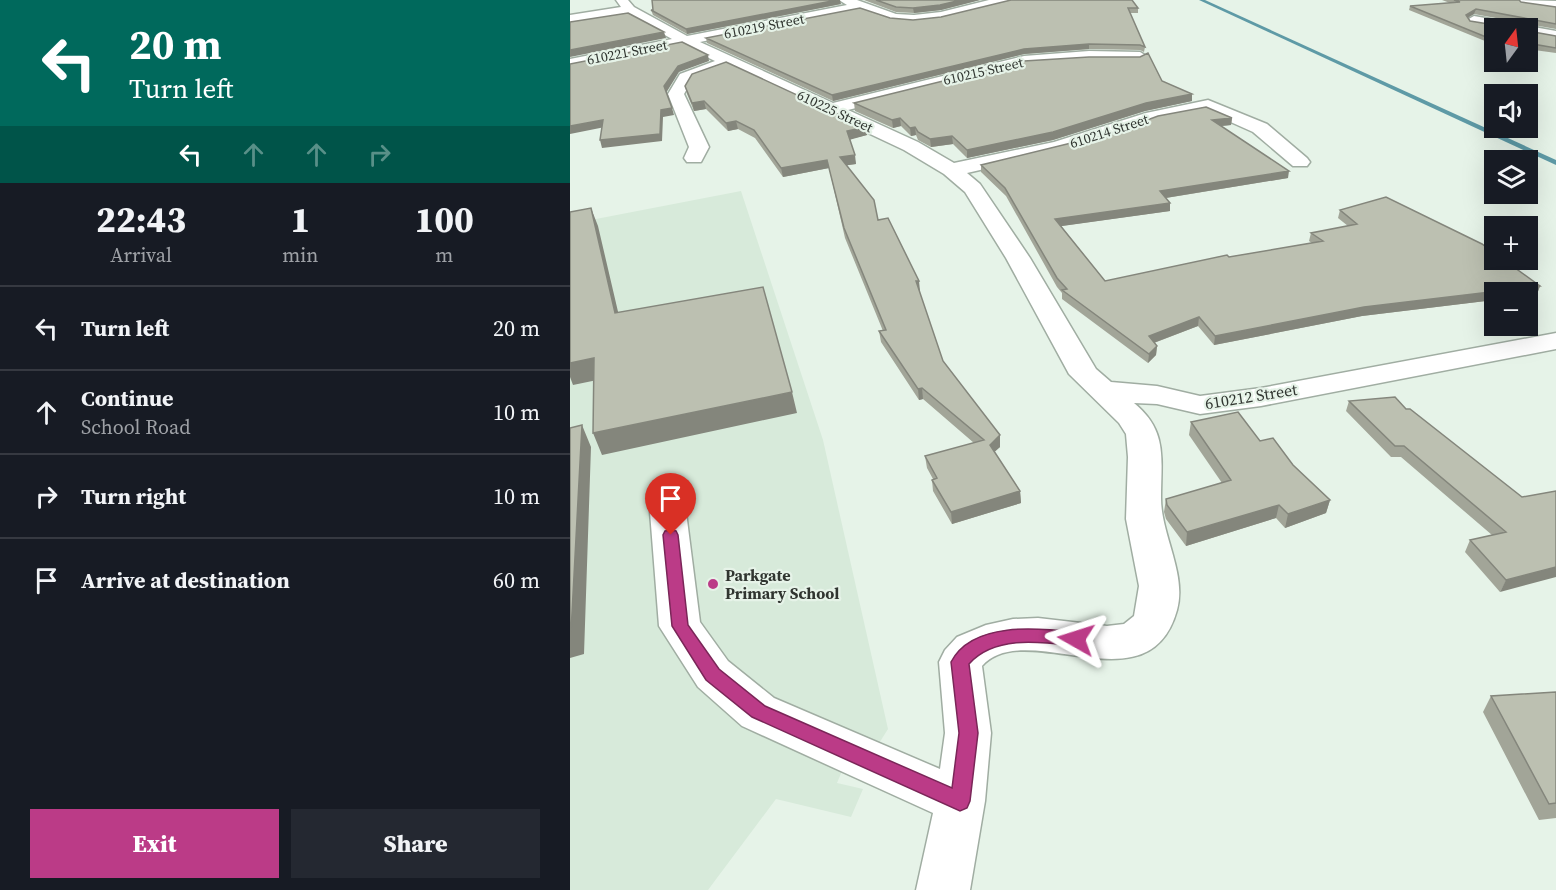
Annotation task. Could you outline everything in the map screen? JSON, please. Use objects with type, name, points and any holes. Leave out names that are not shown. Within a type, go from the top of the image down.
[{"type":"street","points":[[845,0],[892,17],[911,19],[1006,0]]},
{"type":"street","points":[[1521,0],[1556,5]]},
{"type":"street","points":[[570,19],[625,5]]},
{"type":"street","name":"610225 Street","points":[[625,5],[685,41],[911,146],[951,170],[973,188],[1018,258],[1084,374],[1102,391]]},
{"type":"street","name":"610219 Street","points":[[685,41],[862,6]]},
{"type":"street","points":[[1474,20],[1484,22]]},
{"type":"street","points":[[1538,32],[1556,35]]},
{"type":"street","name":"610221 Street","points":[[570,64],[685,41]]},
{"type":"street","name":"610215 Street","points":[[830,109],[1024,61],[1053,57],[1140,57]]},
{"type":"street","points":[[694,158],[699,147],[676,94],[686,77],[729,61]]},
{"type":"street","name":"610214 Street","points":[[951,170],[1056,147],[1104,134],[1145,119],[1208,105],[1260,128],[1300,162]]},
{"type":"street","name":"610212 Street","points":[[1102,391],[1157,395],[1200,405],[1261,397],[1556,340]]},
{"type":"street","points":[[943,890],[960,801],[968,733],[960,662],[972,649],[994,640],[1037,635],[1110,643],[1131,641],[1147,630],[1158,609],[1157,575],[1146,536],[1142,501],[1146,447],[1138,426],[1102,391]]},
{"type":"street","points":[[668,512],[680,626],[713,675],[759,712],[960,801]]},
{"type":"shaded area","name":"Parkgate Primary School","points":[[741,191],[823,440],[888,729],[876,748],[854,742],[837,783],[863,789],[851,817],[776,799],[708,890],[570,890],[570,224]]},
{"type":"building","points":[[652,0],[837,0],[686,29],[651,10],[653,10]]},
{"type":"building","points":[[876,0],[961,0],[913,8],[896,7]]},
{"type":"building","points":[[1011,0],[1132,0],[1138,8],[1128,8],[1145,47],[1089,44],[1024,49],[832,95],[706,38],[860,8],[890,18],[913,20],[941,17]]},
{"type":"building","points":[[1454,0],[1519,0],[1556,7],[1556,24],[1538,21],[1538,18],[1524,18],[1476,9],[1466,15],[1470,21],[1484,23],[1484,36],[1410,6],[1460,2]]},
{"type":"building","points":[[628,13],[664,32],[570,50],[570,22]]},
{"type":"building","points":[[1538,33],[1556,36],[1556,48],[1538,45]]},
{"type":"building","points":[[682,42],[708,55],[678,66],[664,86],[672,108],[661,110],[660,134],[600,140],[603,120],[570,126],[570,64]]},
{"type":"building","points":[[1148,53],[1162,81],[1192,94],[1146,103],[1053,132],[967,150],[952,136],[930,139],[918,132],[915,127],[910,128],[900,118],[892,120],[854,103],[1024,61],[1140,57]]},
{"type":"building","points":[[726,62],[866,127],[847,131],[855,155],[840,157],[874,200],[878,220],[888,218],[919,281],[916,281],[943,361],[1000,435],[990,445],[1020,491],[951,512],[932,480],[937,478],[925,456],[984,440],[922,388],[918,389],[879,331],[886,330],[844,228],[827,160],[781,168],[754,130],[736,121],[726,123],[704,101],[692,103],[685,86],[692,74]]},
{"type":"building","points":[[1206,107],[1232,118],[1212,120],[1289,171],[1160,191],[1170,203],[1055,219],[1105,281],[1227,255],[1229,257],[1323,241],[1311,233],[1357,224],[1340,210],[1386,197],[1482,244],[1484,246],[1484,270],[1518,270],[1534,282],[1484,282],[1484,293],[1364,307],[1215,336],[1199,317],[1149,336],[1157,346],[1149,354],[1062,290],[1067,289],[1057,278],[1005,188],[981,165],[1112,133],[1158,116]]},
{"type":"building","points":[[591,208],[615,313],[763,287],[792,392],[593,433],[594,358],[570,363],[570,212]]},
{"type":"building","points":[[1395,397],[1406,409],[1410,409],[1522,497],[1556,491],[1556,567],[1506,580],[1470,540],[1506,532],[1404,446],[1395,446],[1349,401]]},
{"type":"building","points":[[1238,412],[1260,441],[1273,438],[1293,465],[1330,500],[1288,514],[1279,505],[1187,532],[1167,505],[1166,499],[1231,480],[1191,422]]},
{"type":"building","points":[[582,425],[571,632],[570,632],[570,428]]},
{"type":"building","points":[[1556,692],[1556,803],[1549,804],[1491,696]]},
{"type":"waterway","points":[[1201,0],[1556,163]]},
{"type":"place","name":"Parkgate Primary School","points":[[713,584]]},
{"type":"route","points":[[671,535],[680,626],[713,675],[759,712],[853,756],[960,801],[968,733],[960,662],[972,649],[994,640],[1037,635],[1076,639]]}]
